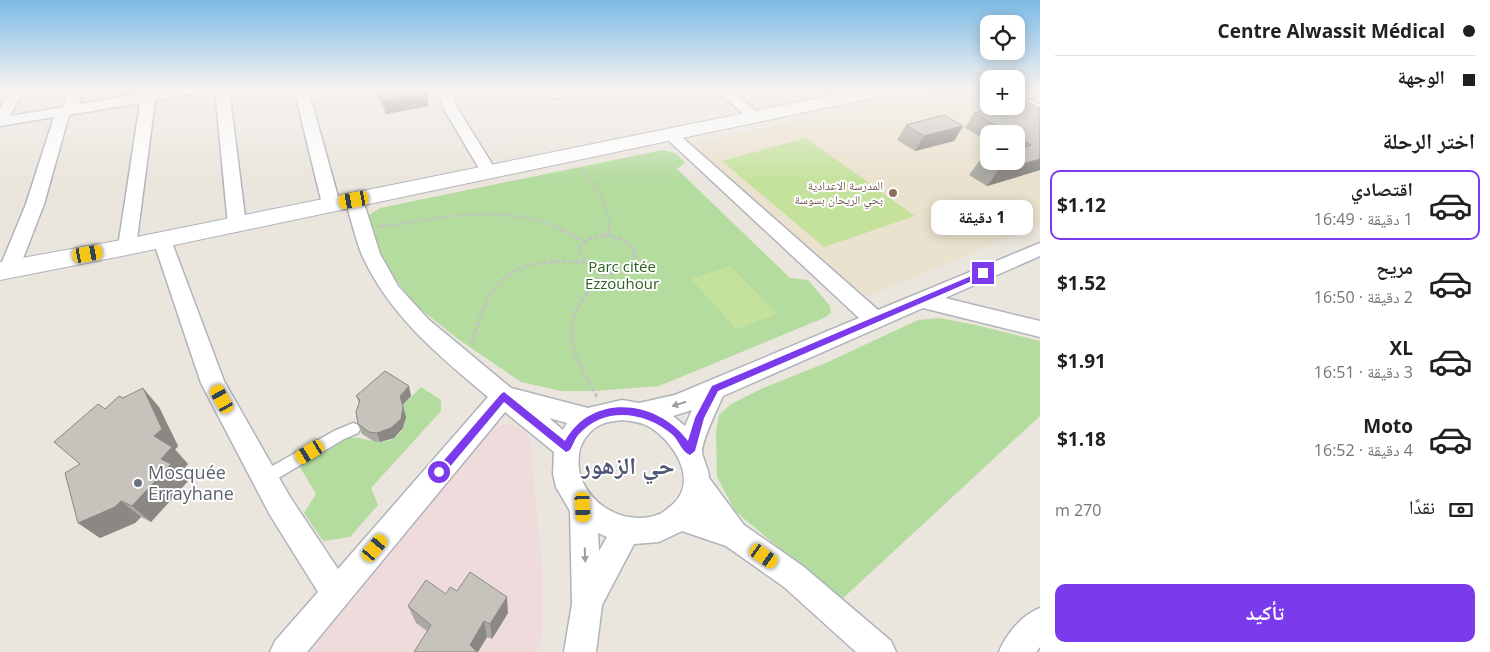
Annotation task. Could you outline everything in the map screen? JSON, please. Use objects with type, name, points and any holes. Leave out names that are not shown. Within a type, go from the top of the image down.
[{"type":"street","points":[[4,270],[35,204],[64,119]]},
{"type":"street","points":[[127,247],[136,119]]},
{"type":"street","points":[[226,119],[237,225]]},
{"type":"street","points":[[312,119],[343,202],[363,229],[371,254],[391,291],[420,325],[464,364],[566,447]]},
{"type":"street","points":[[457,119],[489,172]]},
{"type":"street","points":[[4,270],[237,225],[745,119]]},
{"type":"street","points":[[671,135],[875,320]]},
{"type":"street","points":[[162,240],[213,383],[280,506],[336,593]]},
{"type":"street","points":[[641,412],[660,420],[678,434],[690,451],[696,466],[697,483],[692,501],[679,517],[655,529],[626,530],[603,522],[583,507],[570,488],[564,467],[566,447],[575,432],[596,416],[622,410],[641,412],[678,405],[920,300],[1037,253]]},
{"type":"street","points":[[920,300],[1040,329]]},
{"type":"street","points":[[690,451],[700,418],[715,389]]},
{"type":"street","points":[[504,396],[596,416]]},
{"type":"street","points":[[286,652],[504,396]]},
{"type":"street","points":[[697,483],[734,534]]},
{"type":"street","points":[[580,652],[587,604],[583,507]]},
{"type":"street","points":[[679,517],[734,534],[794,576],[880,652]]},
{"type":"street","points":[[587,604],[626,530]]},
{"type":"street","points":[[1015,652],[1040,623]]},
{"type":"lane","points":[[265,478],[339,435],[353,430]]},
{"type":"path","points":[[572,155],[605,201],[610,217],[608,236]]},
{"type":"path","points":[[363,229],[478,216],[520,215],[542,222],[585,242]]},
{"type":"path","points":[[596,416],[569,331],[571,318],[582,299],[598,279],[608,273],[626,270],[632,266],[636,254],[629,243],[608,236],[597,236],[585,242],[580,249],[580,256],[584,262],[590,268],[608,273]]},
{"type":"path","points":[[464,364],[485,305],[502,280],[512,273],[527,267],[568,261],[584,262]]},
{"type":"shaded area","name":"المدرسة الاعدادية بحي الريحان بسوسة","points":[[802,119],[1040,119],[1040,225],[861,299],[693,143]]},
{"type":"shaded area","points":[[505,424],[512,424],[524,430],[530,440],[542,566],[542,633],[537,652],[310,652],[488,434],[493,429]]},
{"type":"green space","points":[[806,138],[915,216],[824,247],[722,161]]},
{"type":"green space","name":"Parc citée Ezzouhour","points":[[663,150],[675,153],[685,162],[677,169],[790,278],[808,280],[830,306],[831,313],[824,318],[659,386],[594,391],[561,391],[521,382],[458,339],[415,305],[386,266],[368,220],[369,215],[380,208]]},
{"type":"green space","points":[[730,266],[777,314],[736,329],[691,279]]},
{"type":"green space","points":[[939,318],[1040,341],[1040,416],[841,600],[735,511],[717,477],[716,432],[719,415],[731,404],[761,389],[828,362],[918,320]]},
{"type":"green space","points":[[421,387],[441,400],[441,411],[371,488],[378,505],[350,537],[323,541],[304,513],[316,494],[298,464],[341,439],[353,438],[388,441],[395,438],[405,426],[405,416],[401,407]]},
{"type":"building","points":[[927,119],[952,119],[963,126],[924,136],[906,125]]},
{"type":"building","points":[[985,119],[1040,119],[1040,159],[1025,163],[1025,147],[1031,145],[1025,142],[1025,125],[995,125]]},
{"type":"building","points":[[385,371],[409,386],[400,396],[403,407],[401,419],[391,428],[377,433],[369,432],[358,424],[356,412],[360,400],[356,396]]},
{"type":"building","points":[[143,388],[162,429],[154,436],[172,447],[161,459],[171,464],[132,506],[121,501],[115,507],[78,523],[65,473],[80,464],[54,442],[98,404],[105,409],[119,396],[123,398]]},
{"type":"building","points":[[470,572],[507,597],[490,624],[484,621],[470,645],[477,652],[414,652],[431,625],[408,606],[426,580],[446,594],[450,587],[457,591]]},
{"type":"place","name":"المدرسة الاعدادية بحي الريحان بسوسة","points":[[893,193]]},
{"type":"place","name":"Mosquée Errayhane","points":[[138,483]]},
{"type":"district","name":"حي الزهور","points":[[628,466]]},
{"type":"route","points":[[439,472],[504,396],[566,447],[575,432],[588,420],[604,413],[622,410],[641,412],[660,420],[678,434],[690,451],[700,418],[715,389],[983,273]]}]
